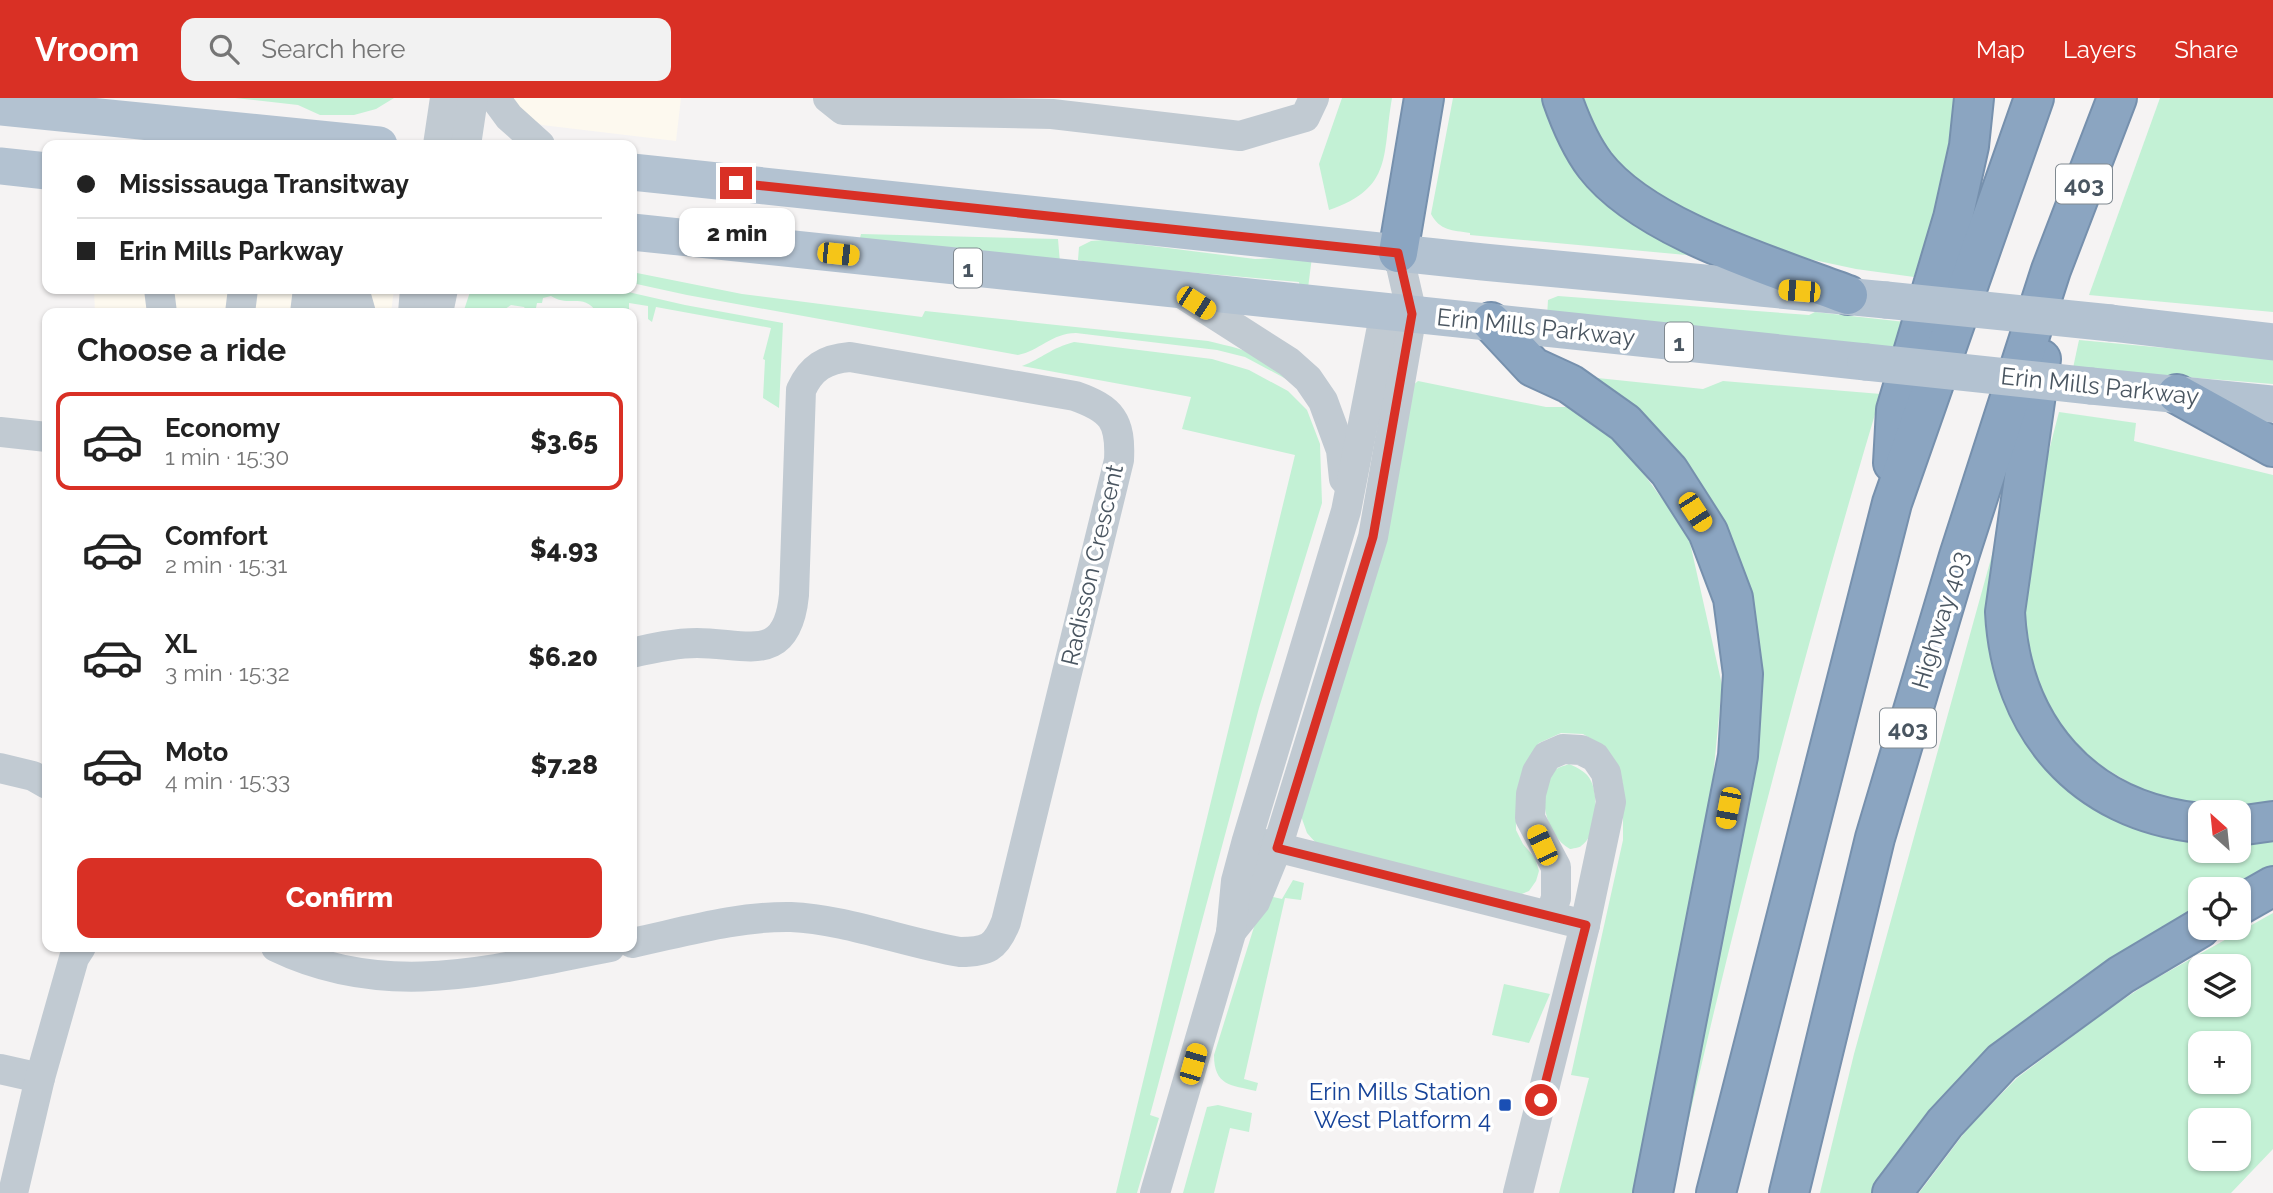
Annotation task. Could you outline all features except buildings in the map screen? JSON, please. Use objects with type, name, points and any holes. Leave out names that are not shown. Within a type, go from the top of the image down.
[{"type":"highway","points":[[1398,253],[1424,98]]},
{"type":"highway","points":[[1562,98],[1572,126],[1595,165],[1620,190],[1646,208],[1706,242],[1848,295]]},
{"type":"highway","points":[[1892,503],[1896,410],[1953,218],[1969,146],[1974,98]]},
{"type":"highway","points":[[1716,1193],[1892,503],[2034,98]]},
{"type":"highway","name":"Highway 403","points":[[1789,1193],[1875,838],[1959,556],[2052,270],[2117,98]]},
{"type":"highway","points":[[2052,270],[2029,449],[2007,584],[2006,640],[2012,668],[2021,695],[2034,720],[2049,743],[2068,764],[2090,783],[2114,798],[2139,809],[2188,821]]},
{"type":"highway","points":[[1491,322],[1533,367],[1570,384],[1625,424],[1669,471],[1708,532],[1733,598],[1743,674],[1738,756],[1653,1193]]},
{"type":"highway","points":[[2177,394],[2273,447]]},
{"type":"highway","points":[[2251,824],[2273,821]]},
{"type":"highway","points":[[2251,899],[2273,886]]},
{"type":"highway","points":[[1892,1193],[1945,1123],[2002,1062],[2121,975],[2188,935]]},
{"type":"main road","points":[[10,106],[332,140]]},
{"type":"main road","points":[[0,166],[42,170]]},
{"type":"main road","points":[[637,173],[1398,253],[1848,295],[2273,342]]},
{"type":"main road","name":"Erin Mills Parkway","points":[[637,234],[2273,404]]},
{"type":"main road","points":[[1398,253],[1399,313]]},
{"type":"street","points":[[439,140],[445,98]]},
{"type":"street","points":[[467,140],[473,98]]},
{"type":"street","points":[[495,98],[509,117],[534,140]]},
{"type":"street","points":[[828,98],[843,110],[1054,106],[1241,136],[1305,117],[1314,98]]},
{"type":"street","points":[[1175,289],[1289,362],[1308,379],[1323,401],[1341,450],[1346,511]]},
{"type":"street","points":[[322,297],[340,294]]},
{"type":"street","points":[[1155,1193],[1231,933],[1236,881],[1346,511],[1399,313]]},
{"type":"street","points":[[1231,933],[1255,902],[1277,848],[1373,537],[1399,313]]},
{"type":"street","name":"Radisson Crescent","points":[[637,652],[696,643],[758,647],[773,642],[785,631],[792,616],[794,595],[801,390],[807,376],[818,366],[835,359],[850,357],[1075,396],[1096,403],[1110,415],[1120,437],[1119,460],[1000,939],[989,948],[976,952],[960,952],[826,922],[793,918],[756,918],[637,942]]},
{"type":"street","points":[[0,409],[0,418]]},
{"type":"street","points":[[0,432],[42,436]]},
{"type":"street","points":[[1518,1193],[1586,925],[1611,802],[1606,773],[1595,757],[1581,750],[1563,749],[1547,756],[1537,772],[1531,794],[1530,818],[1556,867],[1556,898],[1550,915]]},
{"type":"street","points":[[0,768],[42,780]]},
{"type":"street","points":[[1248,840],[1586,925]]},
{"type":"street","points":[[13,1193],[40,1078],[78,952]]},
{"type":"street","points":[[286,952],[305,961],[361,974],[411,978],[472,974],[584,952]]},
{"type":"street","points":[[0,1069],[40,1078]]},
{"type":"shaded area","points":[[511,98],[681,98],[676,141],[542,125],[528,117]]},
{"type":"shaded area","points":[[94,294],[393,294],[392,308],[95,308]]},
{"type":"green space","points":[[235,98],[394,98],[376,109],[354,115],[320,115],[298,105]]},
{"type":"green space","points":[[1342,98],[1392,98],[1385,152],[1375,180],[1350,201],[1329,210],[1319,164]]},
{"type":"green space","points":[[1453,98],[1551,98],[1697,256],[1470,235],[1438,224],[1431,214]]},
{"type":"green space","points":[[1576,98],[1958,98],[1947,166],[1914,277],[1856,269],[1781,253],[1659,200],[1598,146]]},
{"type":"green space","points":[[2160,98],[2273,98],[2273,312],[2089,295]]},
{"type":"green space","points":[[861,234],[1058,239],[1060,263],[859,242]]},
{"type":"green space","points":[[1104,240],[1255,259],[1312,257],[1308,288],[1300,288],[1299,282],[1078,260],[1079,247],[1091,241]]},
{"type":"green space","points":[[637,273],[742,294],[922,317],[925,311],[1208,341],[1252,353],[1269,363],[1288,380],[1245,357],[1217,350],[1076,333],[1060,336],[1018,355],[637,284]]},
{"type":"green space","points":[[469,294],[637,294],[783,323],[779,408],[763,398],[763,359],[771,328],[656,307],[652,322],[648,319],[648,306],[629,303],[629,308],[593,308],[587,303],[564,301],[551,296],[543,298],[536,308],[511,305],[506,308],[465,308]]},
{"type":"green space","points":[[1558,296],[1809,315],[1815,312],[1905,322],[1895,349],[1547,317],[1548,300]]},
{"type":"green space","points":[[2079,340],[2273,358],[2273,384],[2073,368]]},
{"type":"green space","points":[[1074,342],[1212,359],[1249,370],[1288,391],[1307,410],[1320,444],[1322,503],[1259,708],[1150,1115],[1159,1118],[1137,1193],[1116,1193],[1295,455],[1182,429],[1191,397],[1022,366]]},
{"type":"green space","points":[[1588,377],[1703,389],[1723,381],[1881,394],[1823,592],[1769,792],[1672,1193],[1746,600]]},
{"type":"green space","points":[[1418,381],[1546,407],[1571,407],[1626,450],[1688,534],[1722,685],[1707,840],[1637,1193],[1559,1193],[1589,1078],[1571,1075],[1623,840],[1623,784],[1605,747],[1583,734],[1561,733],[1539,743],[1526,766],[1516,801],[1516,830],[1535,858],[1539,871],[1529,891],[1517,896],[1316,843],[1307,833],[1301,816],[1412,386]]},
{"type":"green space","points":[[2059,412],[2136,423],[2134,441],[2273,475],[2273,800],[2251,804],[2251,800],[2188,800],[2188,804],[2160,797],[2103,767],[2076,745],[2060,725],[2042,693],[2030,658],[2023,622],[2022,600],[2026,563]]},
{"type":"green space","points":[[1995,544],[2001,545],[2021,712],[2188,827],[2188,863],[2251,863],[2251,833],[2273,830],[2273,868],[2251,881],[2251,877],[2188,877],[2188,922],[1877,1193],[1820,1193],[1854,1054]]},
{"type":"green space","points":[[1569,764],[1589,778],[1594,788],[1596,806],[1593,825],[1586,841],[1581,846],[1570,849],[1555,835],[1544,801],[1548,780],[1556,770]]},
{"type":"green space","points":[[1293,880],[1304,883],[1301,900],[1285,898],[1244,1079],[1258,1083],[1256,1091],[1232,1085],[1221,1078],[1217,1073],[1214,1055],[1264,895],[1282,899]]},
{"type":"green space","points":[[2273,913],[2273,1149],[2231,1193],[1919,1193],[1968,1128],[2017,1078],[2106,1011],[2188,961],[2188,1017],[2251,1017],[2251,954],[2200,954],[2225,940],[2251,940],[2251,925]]},
{"type":"green space","points":[[1504,984],[1550,994],[1529,1043],[1492,1035]]},
{"type":"green space","points":[[1218,1105],[1252,1113],[1249,1132],[1230,1128],[1214,1193],[1183,1193],[1207,1107]]},
{"type":"place","name":"Erin Mills Station West Platform 4","points":[[1505,1105]]},
{"type":"route","points":[[736,183],[1398,253],[1412,314],[1373,537],[1277,848],[1586,925],[1541,1100]]}]
